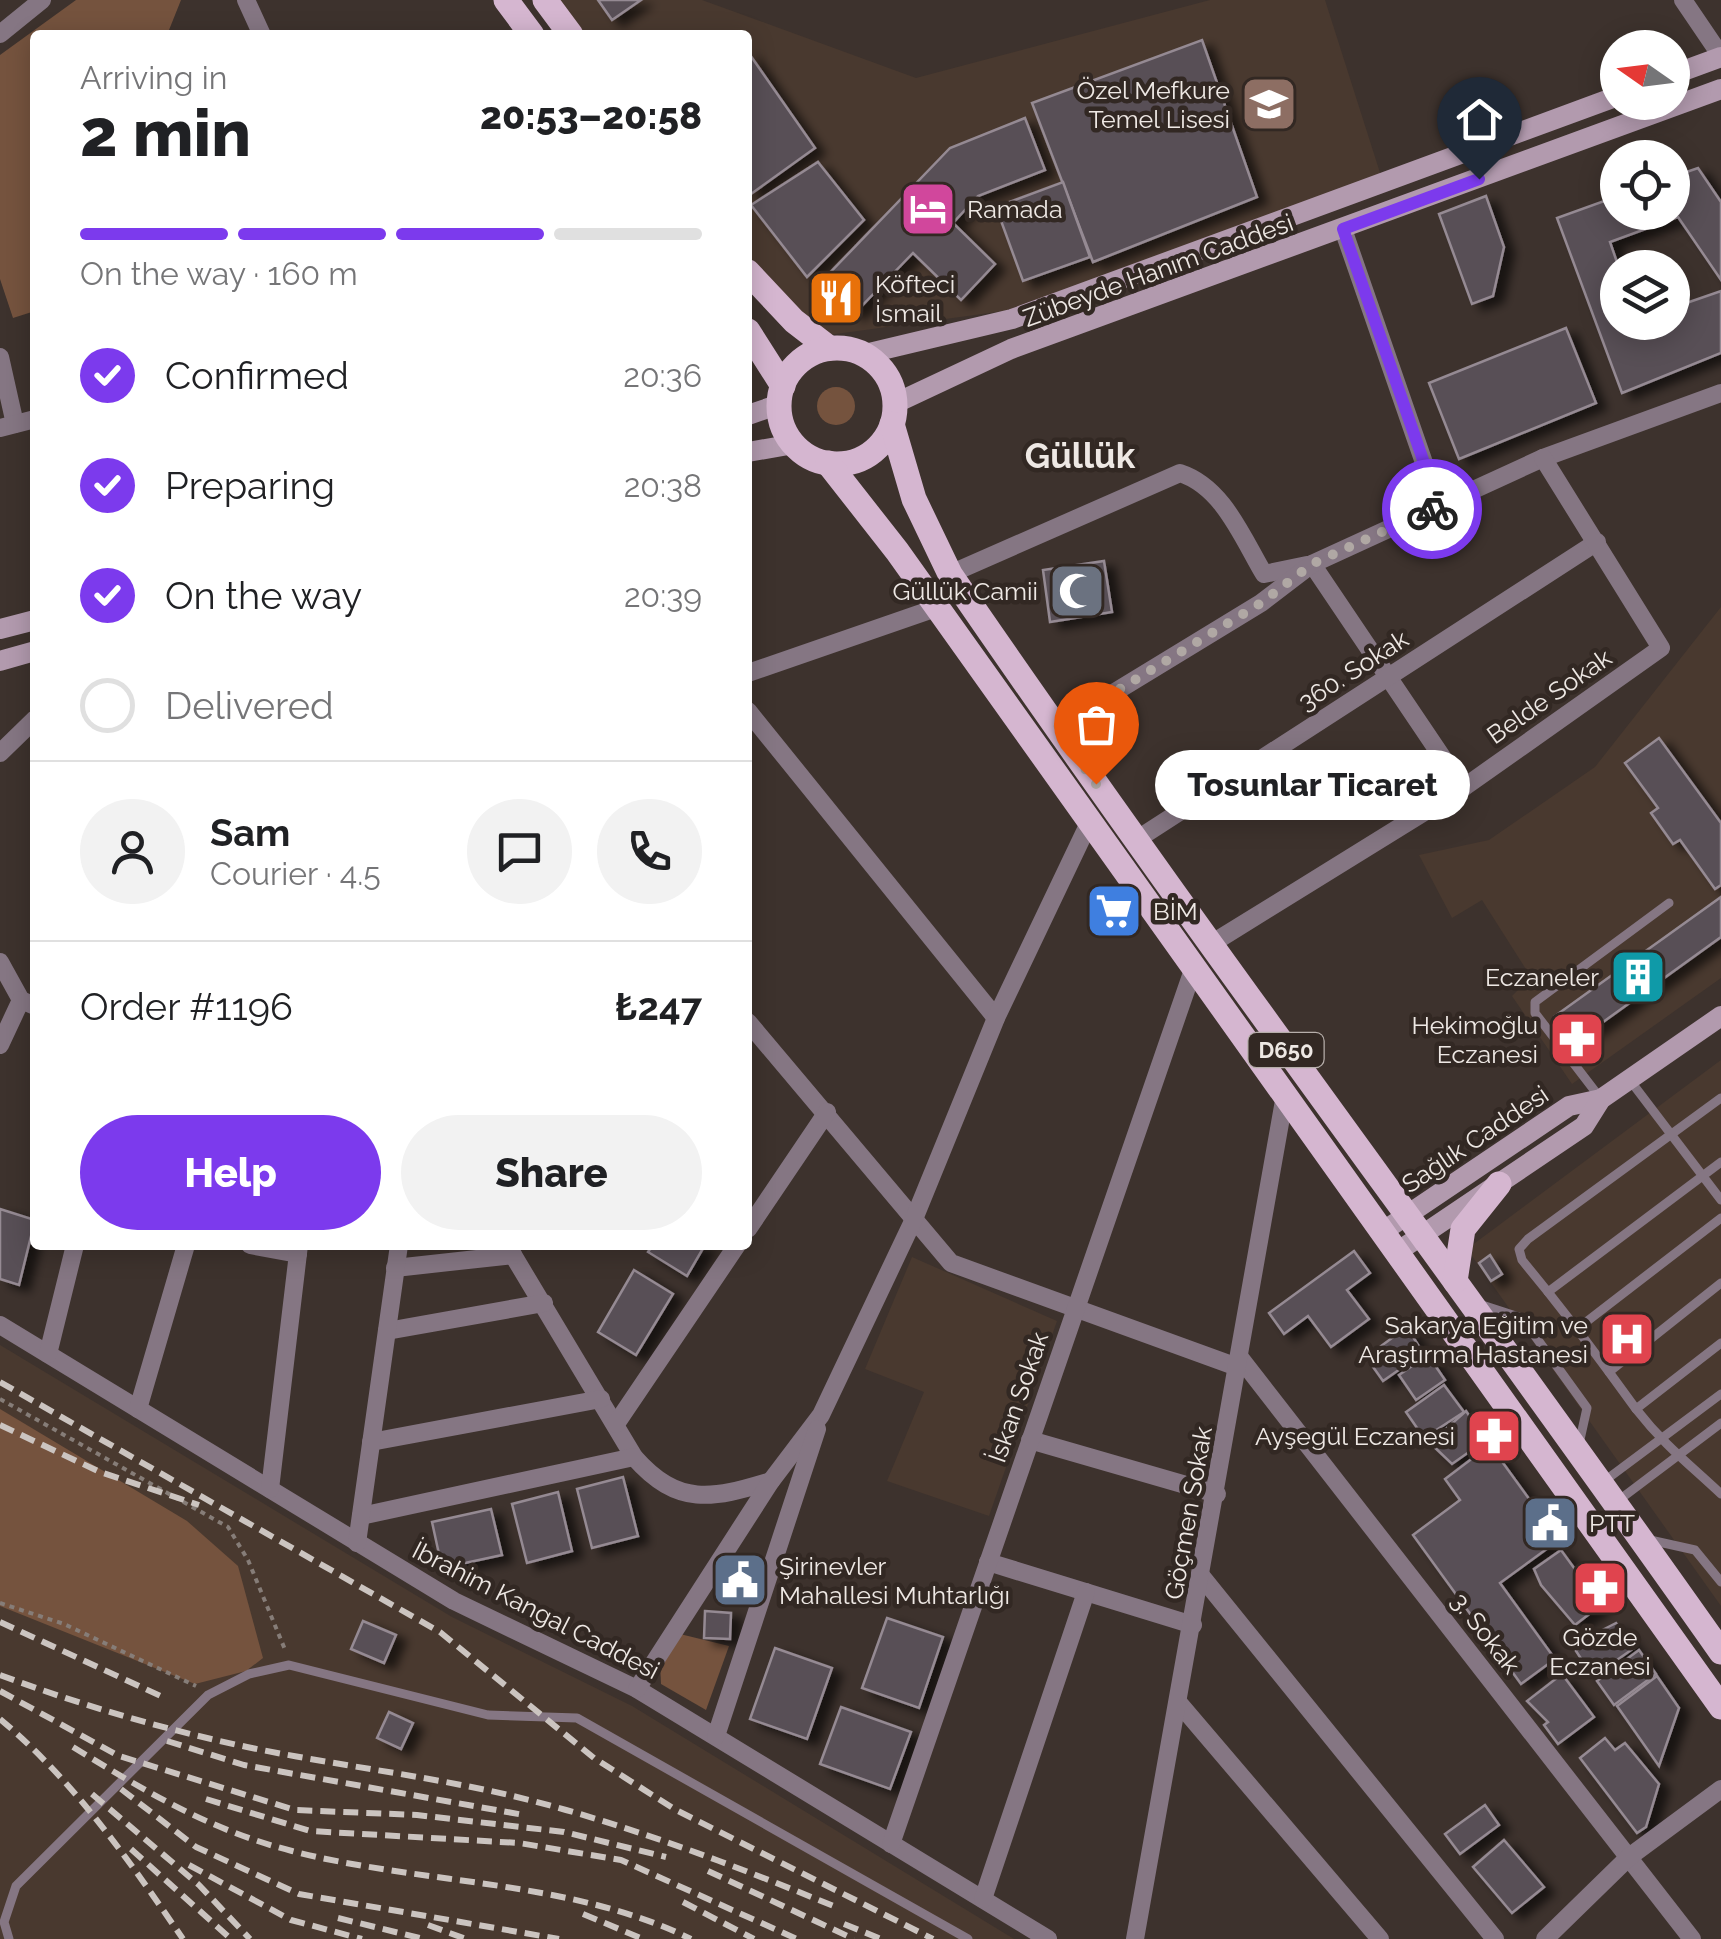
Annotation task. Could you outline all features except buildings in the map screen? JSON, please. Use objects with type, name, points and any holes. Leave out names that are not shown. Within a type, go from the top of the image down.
[{"type":"main road","points":[[506,0],[528,30]]},
{"type":"main road","points":[[545,0],[566,30]]},
{"type":"main road","points":[[1690,68],[1721,56]]},
{"type":"main road","name":"Zübeyde Hanım Caddesi","points":[[894,413],[1011,349],[1720,93]]},
{"type":"main road","name":"Zübeyde Hanım Caddesi","points":[[864,354],[1012,319],[1600,103]]},
{"type":"main road","points":[[752,276],[794,321],[829,348],[864,354],[890,380],[894,413],[875,451],[857,461],[828,463]]},
{"type":"main road","points":[[752,339],[781,395],[783,426],[794,444],[843,476],[1721,1707]]},
{"type":"main road","points":[[752,413],[781,395],[796,364],[829,348]]},
{"type":"main road","name":"D650","points":[[894,413],[914,499],[950,574],[1210,944],[1721,1652]]},
{"type":"main road","points":[[752,451],[794,444]]},
{"type":"main road","points":[[0,629],[30,621]]},
{"type":"main road","points":[[0,661],[30,652]]},
{"type":"main road","name":"Sağlık Caddesi","points":[[1390,1242],[1458,1180],[1568,1106],[1601,1098],[1721,1016]]},
{"type":"main road","name":"Sağlık Caddesi","points":[[1414,1224],[1499,1184],[1584,1126],[1601,1098]]},
{"type":"main road","points":[[1369,1163],[1412,1194],[1432,1192],[1458,1180]]},
{"type":"main road","points":[[1455,1281],[1463,1229],[1499,1184]]},
{"type":"street","points":[[0,34],[42,0]]},
{"type":"street","points":[[246,0],[260,30]]},
{"type":"street","points":[[1683,0],[1721,56]]},
{"type":"street","points":[[1343,229],[1439,506]]},
{"type":"street","points":[[0,357],[8,426]]},
{"type":"street","points":[[950,574],[1180,474],[1200,480],[1222,505],[1264,574],[1312,564],[1543,458],[1721,393]]},
{"type":"street","points":[[1543,458],[1597,542]]},
{"type":"street","name":"Belde Sokak","points":[[1210,944],[1462,788],[1662,648],[1597,542]]},
{"type":"street","name":"360. Sokak","points":[[1136,840],[1597,542]]},
{"type":"street","points":[[1312,564],[1462,788]]},
{"type":"street","points":[[1056,728],[1261,603],[1312,564]]},
{"type":"street","points":[[752,672],[936,608]]},
{"type":"street","points":[[752,716],[996,1018]]},
{"type":"street","points":[[0,753],[30,724]]},
{"type":"street","points":[[716,1736],[822,1414],[914,1218],[996,1018],[1090,823]]},
{"type":"street","points":[[0,962],[28,1003],[0,1045]]},
{"type":"street","name":"İskan Sokak","points":[[891,1844],[1194,967]]},
{"type":"street","points":[[752,1027],[951,1263],[1074,1312],[1240,1363]]},
{"type":"street","name":"Göçmen Sokak","points":[[1135,1939],[1285,1095]]},
{"type":"street","points":[[752,1223],[826,1112]]},
{"type":"street","points":[[48,1354],[74,1250]]},
{"type":"street","points":[[138,1409],[185,1250]]},
{"type":"street","points":[[270,1489],[298,1250]]},
{"type":"street","points":[[358,1543],[397,1250]]},
{"type":"street","points":[[395,1268],[510,1250],[634,1456],[655,1480],[686,1494],[718,1497],[771,1481]]},
{"type":"street","points":[[616,1424],[734,1250]]},
{"type":"street","points":[[387,1331],[544,1303]]},
{"type":"street","name":"İbrahim Kangal Caddesi","points":[[0,1325],[454,1601],[638,1689],[1048,1939]]},
{"type":"street","name":"3. Sokak","points":[[1240,1363],[1692,1939]]},
{"type":"street","points":[[371,1442],[601,1399]]},
{"type":"street","points":[[638,1689],[771,1481],[822,1414]]},
{"type":"street","points":[[1030,1440],[1217,1494]]},
{"type":"street","points":[[361,1516],[634,1456]]},
{"type":"street","points":[[988,1562],[1193,1624]]},
{"type":"street","points":[[1202,1576],[1495,1939]]},
{"type":"street","points":[[982,1899],[1086,1592]]},
{"type":"street","points":[[1178,1702],[1380,1939]]},
{"type":"street","points":[[1544,1939],[1629,1857],[1721,1790]]},
{"type":"lane","points":[[1601,1098],[1535,1013],[1536,1002],[1669,903]]},
{"type":"lane","points":[[1629,1078],[1721,1200]]},
{"type":"lane","points":[[1721,1098],[1519,1249],[1522,1260],[1660,1440],[1675,1458],[1690,1464],[1721,1494]]},
{"type":"lane","points":[[1548,1292],[1721,1162]]},
{"type":"lane","points":[[1577,1329],[1721,1218]]},
{"type":"lane","points":[[1609,1372],[1721,1283]]},
{"type":"lane","points":[[1636,1408],[1721,1343]]},
{"type":"lane","points":[[1608,1494],[1660,1440],[1721,1394]]},
{"type":"lane","points":[[1608,1494],[1675,1458],[1721,1424]]},
{"type":"lane","points":[[1640,1538],[1694,1550],[1721,1582]]},
{"type":"lane","points":[[9,1939],[4,1922],[16,1886],[208,1695],[249,1674],[289,1665],[488,1715],[577,1718],[968,1939]]},
{"type":"path","points":[[0,1399],[228,1526],[279,1628],[289,1665]]},
{"type":"path","points":[[0,1603],[80,1632],[208,1695]]},
{"type":"shaded area","points":[[76,0],[181,0],[169,30],[35,30]]},
{"type":"shaded area","points":[[554,0],[702,0],[916,78],[1210,0],[1325,0],[1382,179],[1004,311],[821,336],[752,276],[752,30],[575,30]]},
{"type":"shaded area","points":[[30,33],[30,313],[13,318],[0,279],[0,55]]},
{"type":"shaded area","points":[[836,387],[849,393],[855,406],[849,419],[836,425],[823,419],[817,406],[823,393]]},
{"type":"shaded area","points":[[1721,607],[1721,978],[1572,1084],[1512,996],[1531,977],[1482,900],[1452,918],[1419,855],[1489,840],[1595,767]]},
{"type":"shaded area","name":"Sakarya Eğitim ve Araştırma Hastanesi","points":[[1721,1060],[1721,1606],[1467,1249]]},
{"type":"shaded area","points":[[912,1257],[1057,1321],[989,1516],[887,1481],[924,1392],[865,1369]]},
{"type":"shaded area","points":[[0,1345],[452,1617],[632,1706],[1014,1939],[0,1939]]},
{"type":"shaded area","points":[[0,1409],[187,1521],[238,1566],[263,1658],[246,1671],[195,1684],[0,1606]]},
{"type":"shaded area","points":[[680,1634],[729,1646],[706,1710],[661,1684],[660,1662]]},
{"type":"railway","points":[[0,1382],[440,1632],[594,1758],[676,1810],[933,1939]]},
{"type":"railway","points":[[0,1425],[100,1472],[199,1505]]},
{"type":"railway","points":[[0,1622],[165,1698]]},
{"type":"railway","points":[[0,1675],[122,1716],[215,1740],[487,1790],[566,1810],[702,1855],[836,1907]]},
{"type":"railway","points":[[0,1691],[119,1756],[295,1810],[417,1815],[564,1832],[666,1857]]},
{"type":"railway","points":[[0,1719],[76,1795],[183,1939]]},
{"type":"railway","points":[[167,1741],[244,1765],[524,1815]]},
{"type":"railway","points":[[73,1747],[178,1808],[262,1842],[342,1862],[596,1905],[691,1939]]},
{"type":"railway","points":[[121,1789],[196,1847],[299,1894],[559,1939]]},
{"type":"railway","points":[[92,1794],[199,1885],[250,1939]]},
{"type":"railway","points":[[206,1799],[310,1831],[519,1843],[621,1860],[797,1939]]},
{"type":"railway","points":[[131,1849],[231,1939]]},
{"type":"railway","points":[[189,1865],[291,1920],[362,1939]]},
{"type":"railway","points":[[708,1871],[854,1939]]},
{"type":"railway","points":[[683,1902],[754,1939]]},
{"type":"railway","points":[[583,1914],[643,1939]]},
{"type":"railway","points":[[338,1918],[424,1939]]},
{"type":"railway","points":[[844,1924],[881,1939]]},
{"type":"railway","points":[[428,1925],[466,1939]]},
{"type":"way so far","points":[[1096,784],[1056,728],[1261,603],[1312,564],[1432,509]]},
{"type":"place","name":"Özel Mefkure Temel Lisesi","points":[[1269,104]]},
{"type":"place","name":"Ramada","points":[[928,209]]},
{"type":"place","name":"Köfteci İsmail","points":[[836,298]]},
{"type":"place","name":"Güllük Camii","points":[[1077,591]]},
{"type":"place","name":"Tosunlar Ticaret","points":[[1096,784]]},
{"type":"place","name":"BİM","points":[[1114,911]]},
{"type":"place","name":"Eczaneler","points":[[1638,977]]},
{"type":"place","name":"Hekimoğlu Eczanesi","points":[[1577,1039]]},
{"type":"place","name":"Sakarya Eğitim ve Araştırma Hastanesi","points":[[1627,1339]]},
{"type":"place","name":"Ayşegül Eczanesi","points":[[1494,1436]]},
{"type":"place","name":"PTT","points":[[1550,1523]]},
{"type":"place","name":"Şirinevler Mahallesi Muhtarlığı","points":[[740,1580]]},
{"type":"place","name":"Gözde Eczanesi","points":[[1600,1588]]},
{"type":"district","name":"Güllük","points":[[1080,455]]},
{"type":"route","points":[[1432,509],[1439,506],[1343,229],[1479,179]]}]
